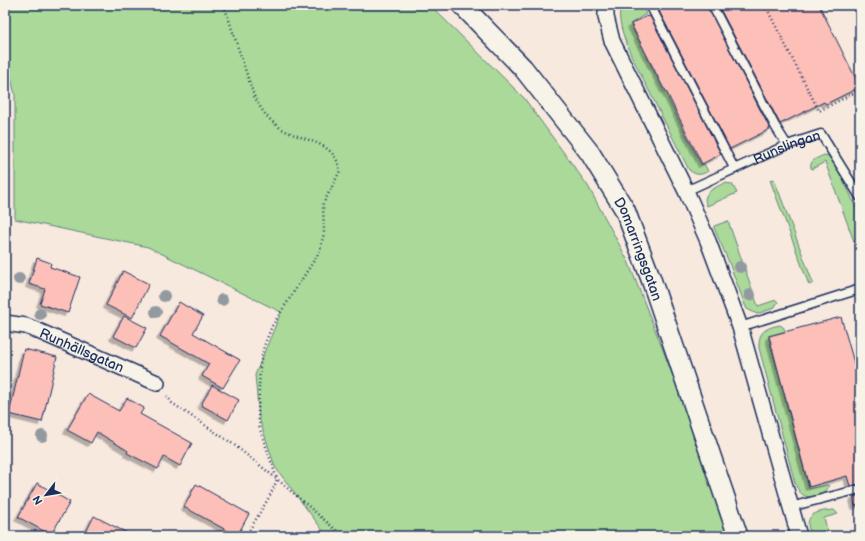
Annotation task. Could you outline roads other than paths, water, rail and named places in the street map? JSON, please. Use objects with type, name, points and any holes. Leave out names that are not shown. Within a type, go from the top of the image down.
[{"type":"street","name":"Domarringsgatan","points":[[462,5],[523,68],[590,153],[625,210],[652,279],[738,536]]},
{"type":"street","points":[[606,5],[606,17],[612,41],[686,191],[708,240],[740,327],[799,536]]},
{"type":"street","name":"Runhällsgatan","points":[[5,323],[26,326],[158,383]]},
{"type":"lane","points":[[650,5],[734,168]]},
{"type":"lane","points":[[712,5],[771,119],[787,145]]},
{"type":"lane","name":"Runslingan","points":[[686,191],[787,145],[821,134],[860,197]]},
{"type":"lane","points":[[740,327],[860,289]]},
{"type":"lane","points":[[790,507],[860,489]]}]
